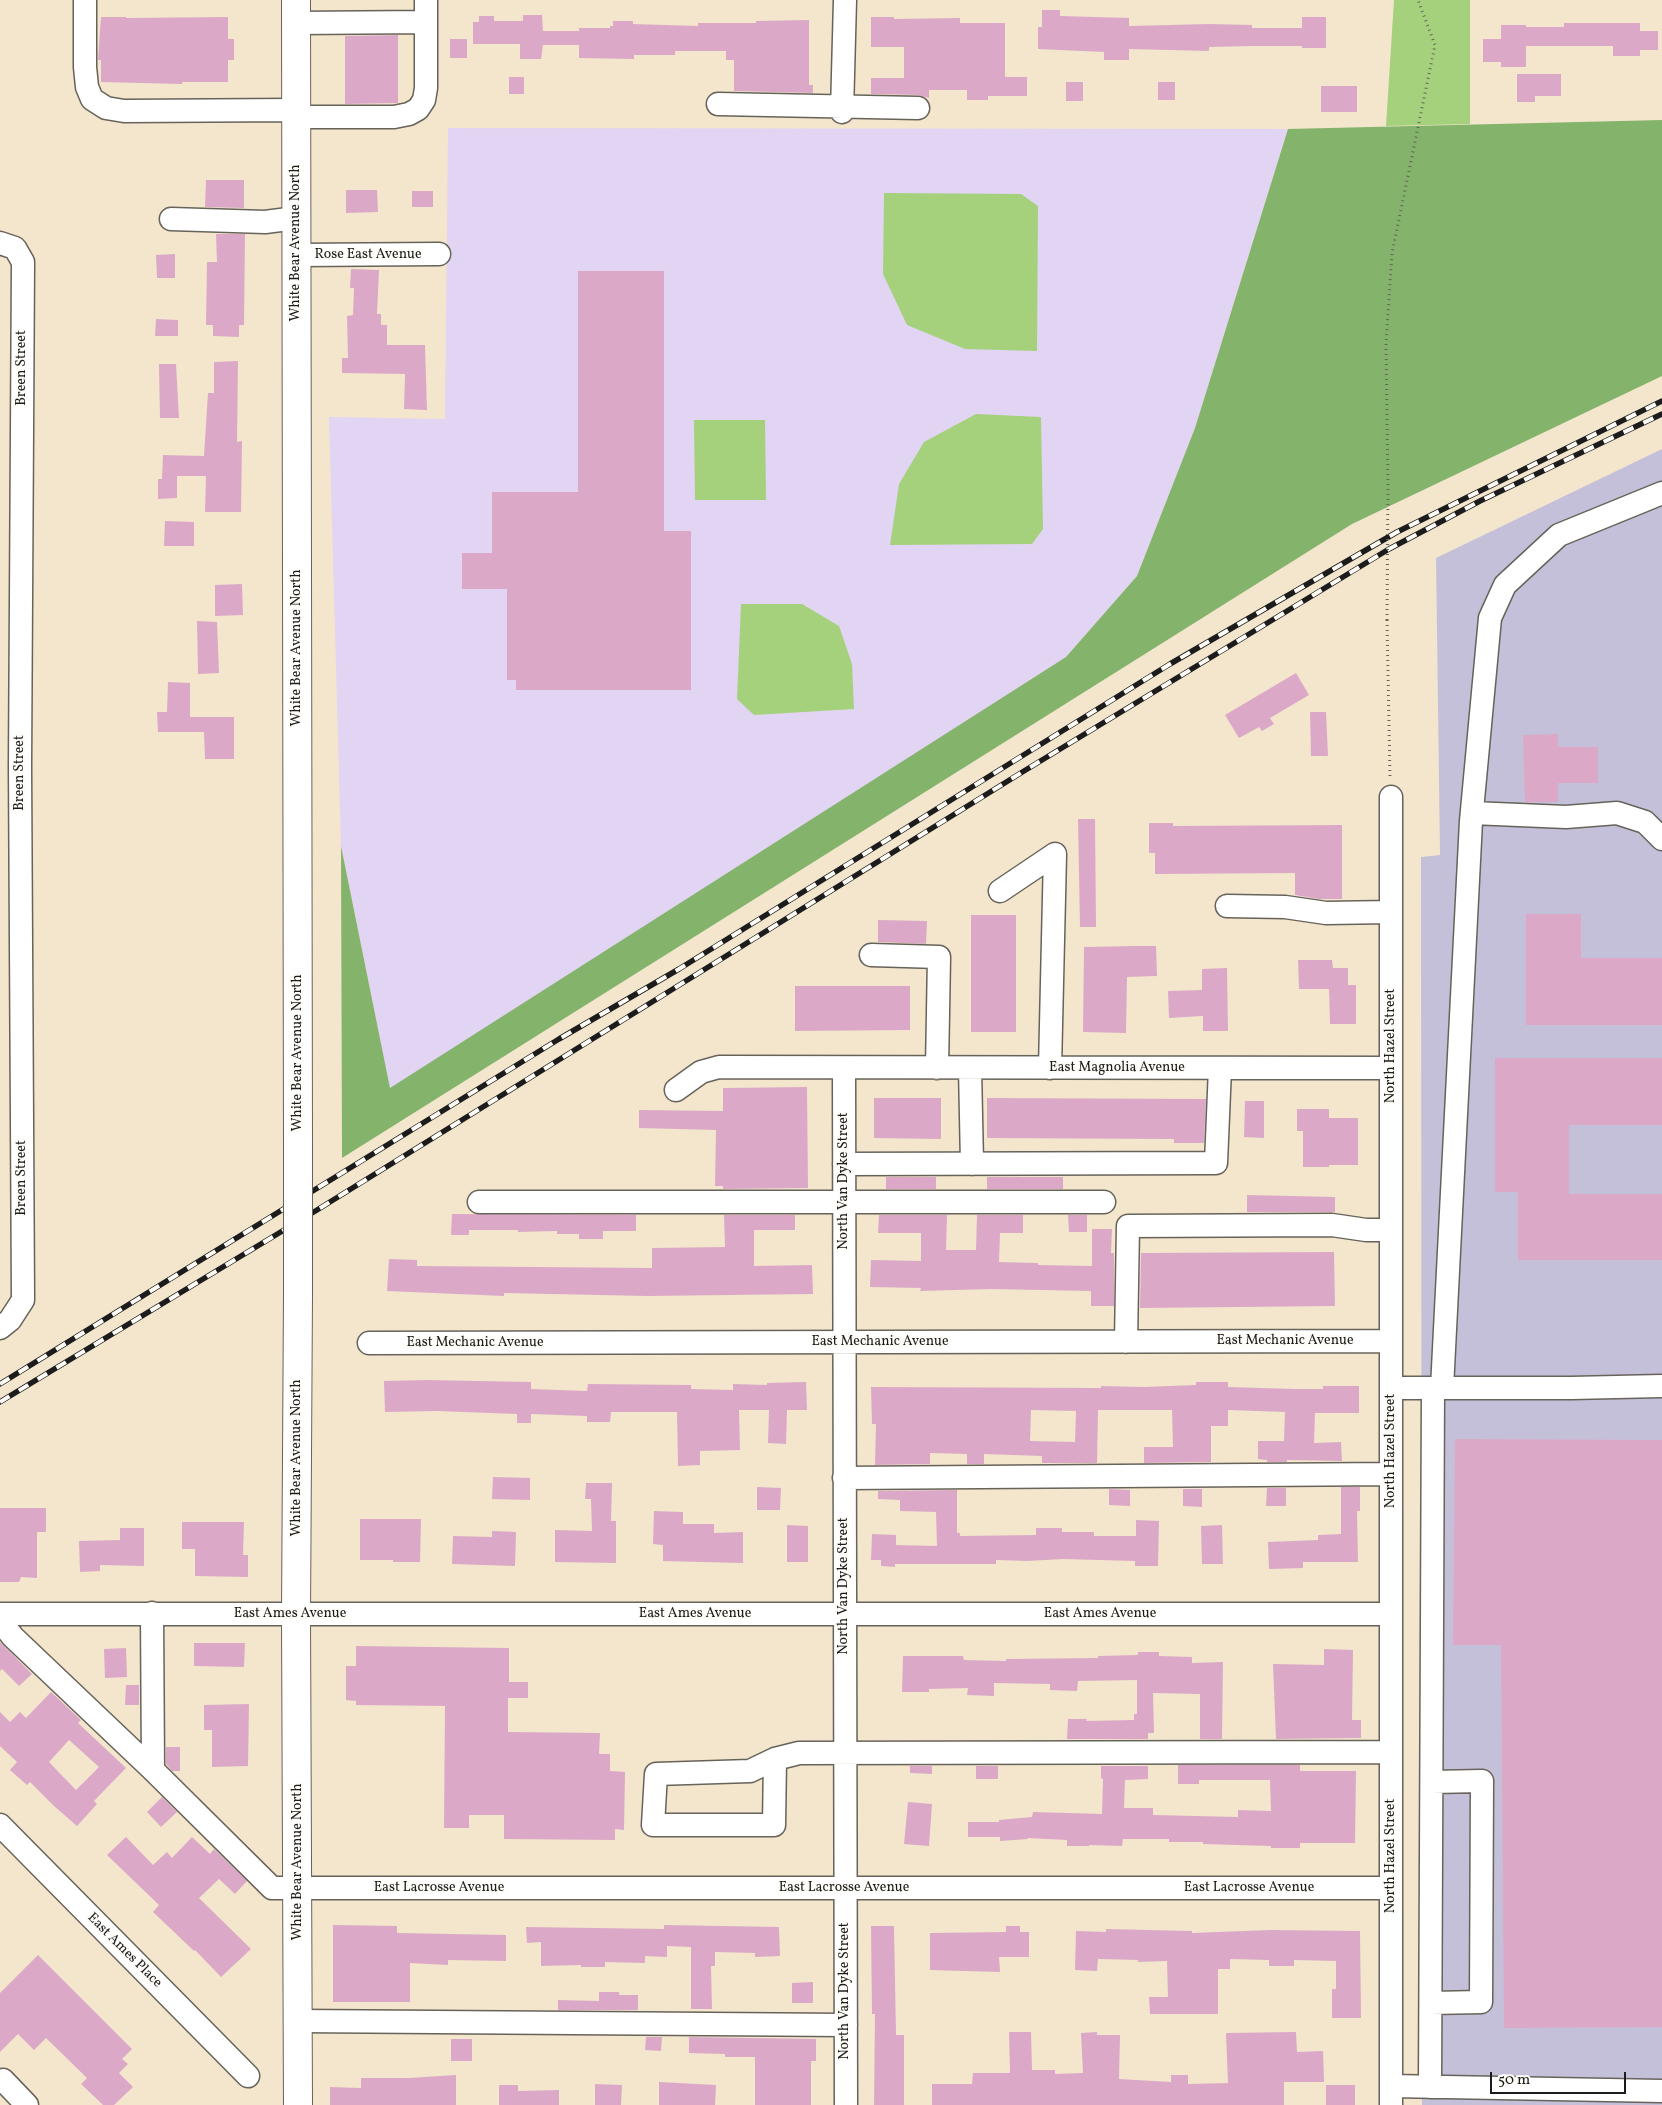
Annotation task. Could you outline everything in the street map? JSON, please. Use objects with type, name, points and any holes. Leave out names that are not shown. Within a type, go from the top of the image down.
[{"type":"main road","name":"White Bear Avenue North","points":[[296,12],[298,1140],[296,1614],[298,2105]]},
{"type":"street","points":[[85,0],[85,67],[87,87],[92,99],[106,108],[124,112],[296,113],[394,117],[409,114],[418,109],[424,100],[426,88],[426,11],[296,12]]},
{"type":"street","points":[[842,109],[845,0]]},
{"type":"street","points":[[718,104],[842,109],[918,108]]},
{"type":"street","points":[[171,219],[265,222],[296,218]]},
{"type":"street","name":"Breen Street","points":[[0,1328],[10,1320],[23,1300],[10,789],[23,262],[7,246]]},
{"type":"street","name":"Rose East Avenue","points":[[296,255],[439,254]]},
{"type":"street","points":[[1430,2087],[1437,1388],[1472,814],[1490,618],[1505,585],[1559,535],[1662,493]]},
{"type":"street","name":"North Hazel Street","points":[[1391,797],[1391,2095]]},
{"type":"street","points":[[1472,814],[1566,817],[1616,813],[1645,822],[1662,839]]},
{"type":"street","points":[[1000,891],[1055,854],[1050,1068]]},
{"type":"street","points":[[1227,906],[1285,907],[1326,913],[1391,912]]},
{"type":"street","points":[[871,955],[939,957],[937,1068]]},
{"type":"street","name":"East Magnolia Avenue","points":[[676,1090],[701,1072],[719,1067],[1391,1068]]},
{"type":"street","name":"North Van Dyke Street","points":[[844,1068],[846,2105]]},
{"type":"street","points":[[970,1068],[972,1164]]},
{"type":"street","points":[[844,1164],[1216,1163],[1220,1068]]},
{"type":"street","points":[[480,1202],[1104,1202]]},
{"type":"street","points":[[1126,1342],[1128,1226],[1332,1225],[1366,1230],[1391,1230]]},
{"type":"street","name":"East Mechanic Avenue","points":[[369,1343],[1391,1341]]},
{"type":"street","points":[[1391,1388],[1662,1386]]},
{"type":"street","points":[[844,1478],[1391,1474]]},
{"type":"street","points":[[152,1613],[153,1770]]},
{"type":"street","name":"East Ames Avenue","points":[[0,1614],[1391,1614]]},
{"type":"street","name":"East Lacrosse Avenue","points":[[0,1620],[13,1637],[153,1770],[272,1888],[1391,1888]]},
{"type":"street","points":[[775,1759],[774,1825],[654,1825],[656,1774],[750,1771],[775,1759],[799,1753],[1391,1752]]},
{"type":"street","points":[[1431,2003],[1481,2002],[1482,1983],[1482,1781],[1432,1782]]},
{"type":"street","name":"East Ames Place","points":[[0,1825],[248,2076]]},
{"type":"street","points":[[298,2022],[846,2025]]},
{"type":"street","points":[[3,2080],[27,2105]]},
{"type":"street","points":[[1391,2095],[1430,2087],[1662,2091]]},
{"type":"path","points":[[1391,797],[1386,344],[1392,253],[1435,45],[1418,0]]},
{"type":"shaded area","points":[[448,128],[1288,129],[1195,428],[1137,576],[1066,657],[390,1089],[341,846],[329,417],[445,419]]},
{"type":"shaded area","points":[[1662,449],[1662,2105],[1422,2105],[1421,857],[1440,855],[1436,558]]},
{"type":"green space","points":[[1394,0],[1470,0],[1470,124],[1386,126]]},
{"type":"green space","points":[[1662,120],[1662,376],[1352,524],[342,1158],[341,846],[390,1088],[1066,657],[1137,576],[1195,428],[1288,129]]},
{"type":"green space","points":[[884,193],[1021,194],[1038,206],[1037,351],[965,349],[907,325],[883,274]]},
{"type":"green space","points":[[976,414],[1041,417],[1043,529],[1032,544],[890,545],[899,484],[924,442]]},
{"type":"green space","points":[[694,420],[765,420],[766,500],[695,500]]},
{"type":"green space","points":[[741,604],[802,604],[839,626],[852,664],[854,709],[754,715],[737,699]]},
{"type":"building","points":[[1042,10],[1060,10],[1060,16],[1129,18],[1129,26],[1209,24],[1252,25],[1252,28],[1302,28],[1302,17],[1326,17],[1326,48],[1302,48],[1302,46],[1209,47],[1209,51],[1129,49],[1129,60],[1104,60],[1104,52],[1038,49],[1038,27],[1042,27]]},
{"type":"building","points":[[523,15],[542,15],[543,31],[579,31],[579,28],[610,28],[610,26],[613,26],[613,21],[633,21],[633,24],[698,26],[698,23],[756,23],[756,21],[809,20],[809,85],[813,85],[813,93],[734,91],[734,60],[726,60],[726,51],[675,51],[675,55],[634,55],[634,59],[579,58],[579,45],[543,45],[541,59],[520,59],[520,44],[473,44],[473,22],[479,22],[479,16],[494,16],[494,21],[523,21]]},
{"type":"building","points":[[101,17],[228,17],[228,39],[234,39],[234,60],[228,60],[228,82],[182,82],[182,84],[101,82],[101,60],[98,60]]},
{"type":"building","points":[[871,17],[894,17],[894,19],[960,18],[960,23],[1005,23],[1005,77],[1027,77],[1027,96],[988,96],[988,100],[967,100],[967,90],[929,90],[929,98],[918,95],[871,94],[871,78],[904,78],[904,47],[871,47]]},
{"type":"building","points":[[1564,23],[1640,23],[1640,31],[1658,31],[1658,50],[1640,50],[1640,56],[1613,56],[1613,46],[1526,46],[1526,67],[1501,67],[1501,62],[1483,62],[1483,39],[1501,39],[1501,25],[1564,27]]},
{"type":"building","points":[[398,35],[398,103],[345,104],[345,36]]},
{"type":"building","points":[[450,39],[467,39],[467,58],[450,58]]},
{"type":"building","points":[[1517,74],[1561,74],[1561,96],[1535,96],[1535,102],[1517,102]]},
{"type":"building","points":[[509,77],[524,77],[524,94],[509,94]]},
{"type":"building","points":[[1066,82],[1083,82],[1083,101],[1066,101]]},
{"type":"building","points":[[1158,82],[1175,82],[1175,100],[1158,100]]},
{"type":"building","points":[[1321,86],[1357,86],[1357,112],[1321,112]]},
{"type":"building","points":[[206,180],[244,180],[244,208],[205,207]]},
{"type":"building","points":[[346,190],[377,190],[378,212],[346,213]]},
{"type":"building","points":[[412,191],[433,191],[433,207],[412,207]]},
{"type":"building","points":[[216,234],[245,234],[244,325],[239,325],[239,337],[213,336],[213,325],[206,325],[207,262],[217,262]]},
{"type":"building","points":[[175,254],[175,278],[157,278],[156,255]]},
{"type":"building","points":[[351,269],[379,270],[377,314],[381,314],[381,325],[387,325],[387,345],[425,345],[427,410],[404,409],[405,374],[342,373],[342,358],[348,358],[347,316],[353,315],[354,288],[350,288]]},
{"type":"building","points":[[578,271],[664,271],[664,531],[691,531],[691,690],[516,690],[516,680],[507,680],[507,589],[462,589],[462,553],[492,553],[492,492],[578,492]]},
{"type":"building","points":[[156,319],[178,320],[178,336],[155,336]]},
{"type":"building","points":[[238,361],[237,442],[242,441],[241,512],[205,512],[206,476],[177,476],[177,498],[158,499],[158,479],[162,479],[163,455],[204,456],[208,393],[214,393],[214,362]]},
{"type":"building","points":[[159,364],[176,364],[179,418],[160,418]]},
{"type":"building","points":[[165,521],[194,522],[194,546],[164,546]]},
{"type":"building","points":[[242,584],[243,615],[215,616],[215,585]]},
{"type":"building","points":[[197,621],[217,622],[219,673],[198,674]]},
{"type":"building","points":[[1296,673],[1309,695],[1270,718],[1274,724],[1262,731],[1259,727],[1239,738],[1225,715]]},
{"type":"building","points":[[168,682],[190,683],[190,717],[234,717],[234,759],[205,759],[204,732],[158,732],[157,712],[167,712]]},
{"type":"building","points":[[1310,712],[1326,712],[1328,756],[1311,756]]},
{"type":"building","points":[[1558,734],[1558,747],[1598,747],[1598,783],[1558,783],[1558,802],[1525,802],[1523,735]]},
{"type":"building","points":[[1078,819],[1095,819],[1096,927],[1080,927]]},
{"type":"building","points":[[1149,823],[1173,823],[1173,826],[1342,825],[1342,899],[1319,899],[1295,895],[1295,873],[1155,874],[1155,853],[1149,853]]},
{"type":"building","points":[[1526,914],[1581,914],[1581,958],[1662,958],[1662,1025],[1526,1025]]},
{"type":"building","points":[[971,915],[1016,915],[1016,1032],[971,1032]]},
{"type":"building","points":[[878,920],[927,921],[926,944],[878,942]]},
{"type":"building","points":[[1156,946],[1157,976],[1127,977],[1126,1033],[1083,1032],[1084,947]]},
{"type":"building","points":[[1298,960],[1332,960],[1333,968],[1348,968],[1348,985],[1356,985],[1356,1024],[1330,1024],[1329,989],[1299,989]]},
{"type":"building","points":[[1227,968],[1228,1031],[1203,1031],[1203,1016],[1169,1018],[1168,991],[1202,990],[1202,969]]},
{"type":"building","points":[[795,986],[910,986],[910,1030],[795,1031]]},
{"type":"building","points":[[1495,1058],[1662,1058],[1662,1125],[1569,1125],[1569,1194],[1662,1194],[1662,1260],[1518,1260],[1518,1192],[1495,1192]]},
{"type":"building","points":[[807,1087],[808,1188],[723,1189],[723,1186],[715,1186],[716,1130],[639,1128],[639,1110],[723,1111],[723,1088]]},
{"type":"building","points":[[874,1098],[941,1098],[941,1139],[874,1138]]},
{"type":"building","points":[[987,1098],[1206,1099],[1204,1143],[1174,1143],[1174,1139],[987,1138]]},
{"type":"building","points":[[1245,1101],[1264,1101],[1264,1138],[1244,1137]]},
{"type":"building","points":[[1297,1109],[1329,1109],[1329,1118],[1358,1118],[1358,1165],[1303,1167],[1303,1131],[1297,1131]]},
{"type":"building","points":[[886,1177],[936,1177],[936,1189],[886,1189]]},
{"type":"building","points":[[987,1177],[1063,1177],[1063,1189],[987,1189]]},
{"type":"building","points":[[1247,1195],[1335,1197],[1335,1212],[1247,1212]]},
{"type":"building","points":[[452,1214],[636,1215],[636,1231],[603,1231],[603,1239],[579,1239],[579,1234],[557,1234],[557,1231],[469,1230],[469,1235],[451,1235]]},
{"type":"building","points":[[724,1215],[795,1215],[795,1230],[754,1230],[754,1266],[812,1265],[813,1294],[647,1296],[504,1293],[504,1296],[387,1291],[389,1259],[417,1260],[417,1266],[652,1268],[652,1248],[725,1247]]},
{"type":"building","points":[[879,1215],[947,1215],[946,1250],[976,1250],[977,1215],[1023,1215],[1023,1233],[1000,1233],[999,1262],[1038,1263],[1038,1265],[1092,1266],[1092,1229],[1112,1229],[1111,1253],[1114,1253],[1114,1306],[1091,1306],[1091,1291],[991,1289],[920,1291],[921,1288],[870,1287],[871,1260],[921,1261],[921,1233],[878,1233]]},
{"type":"building","points":[[1068,1215],[1087,1215],[1087,1232],[1069,1232]]},
{"type":"building","points":[[1334,1252],[1335,1306],[1140,1308],[1141,1253]]},
{"type":"building","points":[[384,1381],[531,1382],[531,1389],[587,1391],[588,1384],[691,1385],[691,1389],[733,1390],[733,1384],[767,1385],[767,1383],[806,1382],[807,1410],[787,1410],[786,1444],[768,1443],[769,1410],[739,1410],[740,1450],[700,1451],[700,1465],[678,1466],[677,1412],[611,1412],[610,1422],[587,1422],[587,1416],[531,1414],[531,1423],[517,1423],[517,1414],[437,1411],[385,1412]]},
{"type":"building","points":[[1196,1382],[1228,1382],[1228,1387],[1295,1389],[1323,1389],[1323,1386],[1359,1386],[1359,1413],[1315,1413],[1314,1443],[1341,1442],[1342,1461],[1287,1460],[1287,1462],[1267,1462],[1267,1460],[1258,1459],[1258,1441],[1284,1441],[1285,1412],[1228,1410],[1228,1426],[1211,1426],[1211,1462],[1144,1463],[1144,1447],[1173,1447],[1172,1410],[1098,1410],[1097,1463],[1042,1463],[1042,1456],[984,1454],[984,1464],[967,1464],[967,1454],[930,1453],[930,1464],[875,1465],[876,1424],[872,1424],[871,1387],[1101,1388],[1101,1386],[1196,1385]],"holes":[[[1031,1410],[1076,1411],[1075,1442],[1030,1441]]]},
{"type":"building","points":[[1455,1439],[1662,1440],[1662,2027],[1504,2028],[1501,1645],[1453,1645]]},
{"type":"building","points":[[493,1477],[530,1478],[530,1500],[492,1499]]},
{"type":"building","points":[[586,1483],[612,1483],[611,1521],[616,1521],[616,1563],[555,1562],[555,1530],[592,1531],[591,1499],[585,1499]]},
{"type":"building","points":[[757,1487],[781,1488],[780,1510],[757,1510]]},
{"type":"building","points":[[1341,1487],[1360,1487],[1360,1511],[1357,1511],[1358,1562],[1303,1562],[1303,1568],[1269,1569],[1268,1542],[1318,1540],[1318,1535],[1341,1534]]},
{"type":"building","points":[[1267,1488],[1286,1488],[1286,1506],[1266,1506]]},
{"type":"building","points":[[1109,1489],[1130,1490],[1130,1506],[1109,1505]]},
{"type":"building","points":[[1183,1489],[1202,1489],[1202,1507],[1183,1506]]},
{"type":"building","points":[[957,1490],[957,1533],[960,1533],[960,1536],[1036,1535],[1036,1528],[1062,1528],[1062,1532],[1094,1532],[1094,1536],[1136,1536],[1136,1520],[1159,1521],[1158,1566],[1135,1566],[1135,1561],[1063,1559],[996,1560],[996,1564],[895,1564],[895,1567],[881,1566],[881,1560],[871,1560],[872,1534],[896,1535],[896,1545],[937,1546],[936,1512],[900,1511],[900,1500],[878,1499],[878,1491]]},
{"type":"building","points":[[0,1508],[46,1508],[46,1532],[37,1532],[37,1578],[21,1577],[19,1582],[0,1582]]},
{"type":"building","points":[[654,1511],[683,1512],[683,1524],[714,1524],[714,1533],[743,1532],[743,1563],[663,1561],[663,1545],[653,1544]]},
{"type":"building","points":[[360,1519],[421,1519],[420,1562],[360,1560]]},
{"type":"building","points":[[182,1522],[244,1522],[243,1555],[248,1555],[248,1577],[195,1576],[195,1549],[182,1549]]},
{"type":"building","points":[[787,1525],[808,1526],[808,1562],[787,1562]]},
{"type":"building","points":[[1222,1525],[1223,1564],[1202,1564],[1201,1526]]},
{"type":"building","points":[[120,1528],[144,1528],[144,1566],[100,1565],[100,1571],[80,1572],[79,1541],[120,1540]]},
{"type":"building","points":[[492,1531],[516,1532],[515,1566],[452,1564],[453,1536],[492,1537]]},
{"type":"building","points":[[0,1642],[32,1674],[19,1686],[2,1669],[0,1671]]},
{"type":"building","points":[[194,1643],[245,1643],[244,1667],[194,1666]]},
{"type":"building","points":[[356,1646],[509,1648],[509,1682],[528,1682],[528,1698],[508,1698],[508,1732],[600,1733],[599,1754],[610,1754],[610,1771],[625,1772],[624,1830],[615,1829],[615,1840],[504,1839],[504,1815],[469,1815],[469,1828],[444,1828],[445,1706],[356,1705],[356,1701],[346,1700],[346,1666],[356,1666]]},
{"type":"building","points":[[126,1648],[127,1677],[105,1678],[104,1649]]},
{"type":"building","points":[[1324,1649],[1353,1650],[1352,1720],[1361,1720],[1361,1738],[1276,1739],[1273,1664],[1324,1665]]},
{"type":"building","points":[[1138,1652],[1159,1652],[1159,1656],[1192,1657],[1192,1663],[1223,1662],[1222,1739],[1200,1739],[1200,1694],[1153,1693],[1154,1733],[1148,1733],[1148,1739],[1067,1739],[1068,1719],[1087,1719],[1086,1721],[1134,1720],[1134,1714],[1137,1714],[1137,1680],[1078,1681],[1077,1691],[1050,1690],[1050,1684],[994,1683],[994,1696],[967,1695],[968,1688],[929,1689],[929,1692],[902,1692],[903,1656],[963,1656],[964,1660],[1006,1661],[1006,1659],[1098,1658],[1098,1656],[1138,1655]]},
{"type":"building","points":[[126,1685],[139,1685],[139,1705],[125,1705]]},
{"type":"building","points":[[51,1692],[81,1720],[78,1723],[126,1768],[94,1801],[97,1804],[77,1826],[30,1782],[27,1785],[10,1770],[17,1762],[0,1746],[0,1712],[10,1722],[20,1712],[26,1718]],"holes":[[[69,1740],[99,1767],[76,1790],[49,1762]]]},
{"type":"building","points":[[249,1704],[248,1766],[212,1767],[212,1730],[204,1730],[204,1705]]},
{"type":"building","points":[[166,1747],[180,1747],[180,1771],[172,1771],[166,1764]]},
{"type":"building","points":[[1178,1765],[1300,1765],[1300,1771],[1356,1771],[1355,1843],[1300,1843],[1300,1848],[1271,1848],[1271,1846],[1203,1844],[1203,1842],[1169,1842],[1169,1839],[1123,1839],[1122,1846],[1067,1846],[1067,1840],[1027,1838],[1000,1841],[1000,1837],[968,1837],[968,1822],[999,1822],[999,1820],[1032,1817],[1033,1812],[1102,1814],[1103,1779],[1101,1778],[1101,1766],[1148,1766],[1148,1779],[1125,1780],[1124,1808],[1153,1808],[1153,1815],[1238,1817],[1238,1810],[1271,1811],[1270,1780],[1199,1780],[1199,1784],[1178,1784]]},
{"type":"building","points":[[910,1766],[932,1766],[932,1774],[910,1773]]},
{"type":"building","points":[[976,1766],[998,1766],[998,1779],[976,1779]]},
{"type":"building","points":[[162,1797],[177,1812],[161,1827],[147,1812]]},
{"type":"building","points":[[908,1802],[932,1804],[929,1846],[904,1844]]},
{"type":"building","points":[[126,1837],[153,1865],[167,1852],[172,1858],[192,1837],[210,1854],[214,1849],[247,1881],[235,1894],[219,1879],[199,1898],[251,1949],[221,1977],[195,1950],[153,1912],[159,1905],[107,1855]]},
{"type":"building","points":[[333,1925],[397,1926],[397,1933],[506,1935],[506,1961],[448,1960],[448,1965],[410,1963],[410,2002],[333,2002]]},
{"type":"building","points":[[664,1925],[779,1927],[780,1956],[755,1957],[755,1953],[715,1952],[715,1966],[711,1966],[712,2009],[691,2009],[691,1947],[667,1946],[667,1957],[645,1956],[645,1963],[605,1962],[605,1967],[581,1967],[581,1965],[541,1966],[541,1942],[527,1943],[526,1927],[664,1929]]},
{"type":"building","points":[[871,1926],[894,1926],[896,2035],[904,2035],[904,2105],[874,2105],[875,2014],[872,2014]]},
{"type":"building","points":[[1006,1926],[1020,1926],[1020,1932],[1029,1932],[1029,1957],[999,1957],[1000,1972],[930,1970],[930,1933],[1006,1932]]},
{"type":"building","points":[[1106,1929],[1192,1931],[1192,1933],[1270,1930],[1360,1931],[1361,2018],[1332,2018],[1332,1989],[1336,1989],[1336,1961],[1294,1960],[1294,1966],[1269,1966],[1269,1960],[1230,1959],[1230,1969],[1218,1969],[1218,2014],[1150,2014],[1149,1997],[1168,1997],[1167,1961],[1138,1962],[1138,1960],[1098,1959],[1097,1971],[1075,1970],[1076,1931],[1106,1932]]},
{"type":"building","points":[[38,1955],[132,2049],[122,2059],[128,2064],[119,2073],[133,2087],[114,2105],[103,2105],[81,2084],[87,2078],[46,2038],[34,2050],[18,2034],[0,2052],[0,1993]]},
{"type":"building","points":[[813,1982],[813,2003],[792,2003],[792,1983]]},
{"type":"building","points":[[599,1992],[619,1992],[619,1995],[638,1995],[638,2010],[558,2010],[558,2000],[599,2001]]},
{"type":"building","points":[[1009,2032],[1031,2032],[1032,2070],[1055,2070],[1055,2074],[1083,2073],[1081,2033],[1097,2032],[1097,2035],[1120,2035],[1119,2079],[1171,2082],[1171,2075],[1188,2075],[1188,2084],[1228,2083],[1226,2033],[1296,2032],[1297,2052],[1323,2051],[1324,2082],[1284,2082],[1284,2105],[932,2105],[932,2084],[972,2084],[973,2073],[1010,2073]]},
{"type":"building","points":[[646,2037],[662,2037],[661,2051],[645,2050]]},
{"type":"building","points":[[689,2037],[816,2039],[816,2061],[811,2061],[811,2105],[755,2105],[755,2057],[725,2057],[725,2054],[689,2053]]},
{"type":"building","points":[[451,2039],[472,2039],[472,2061],[451,2061]]},
{"type":"building","points":[[456,2075],[456,2105],[330,2105],[330,2087],[361,2088],[361,2078],[409,2078]]},
{"type":"building","points":[[659,2082],[716,2085],[715,2105],[659,2105]]},
{"type":"building","points":[[595,2084],[622,2085],[621,2105],[595,2105]]},
{"type":"building","points":[[499,2085],[518,2085],[518,2091],[559,2090],[559,2105],[499,2105]]},
{"type":"building","points":[[1326,2085],[1355,2085],[1355,2105],[1326,2105]]},
{"type":"railway","points":[[0,1384],[559,1039],[679,969],[1170,664],[1397,532],[1662,401]]},
{"type":"railway","points":[[0,1402],[317,1210],[1024,771],[1389,549],[1480,501],[1662,414]]}]
